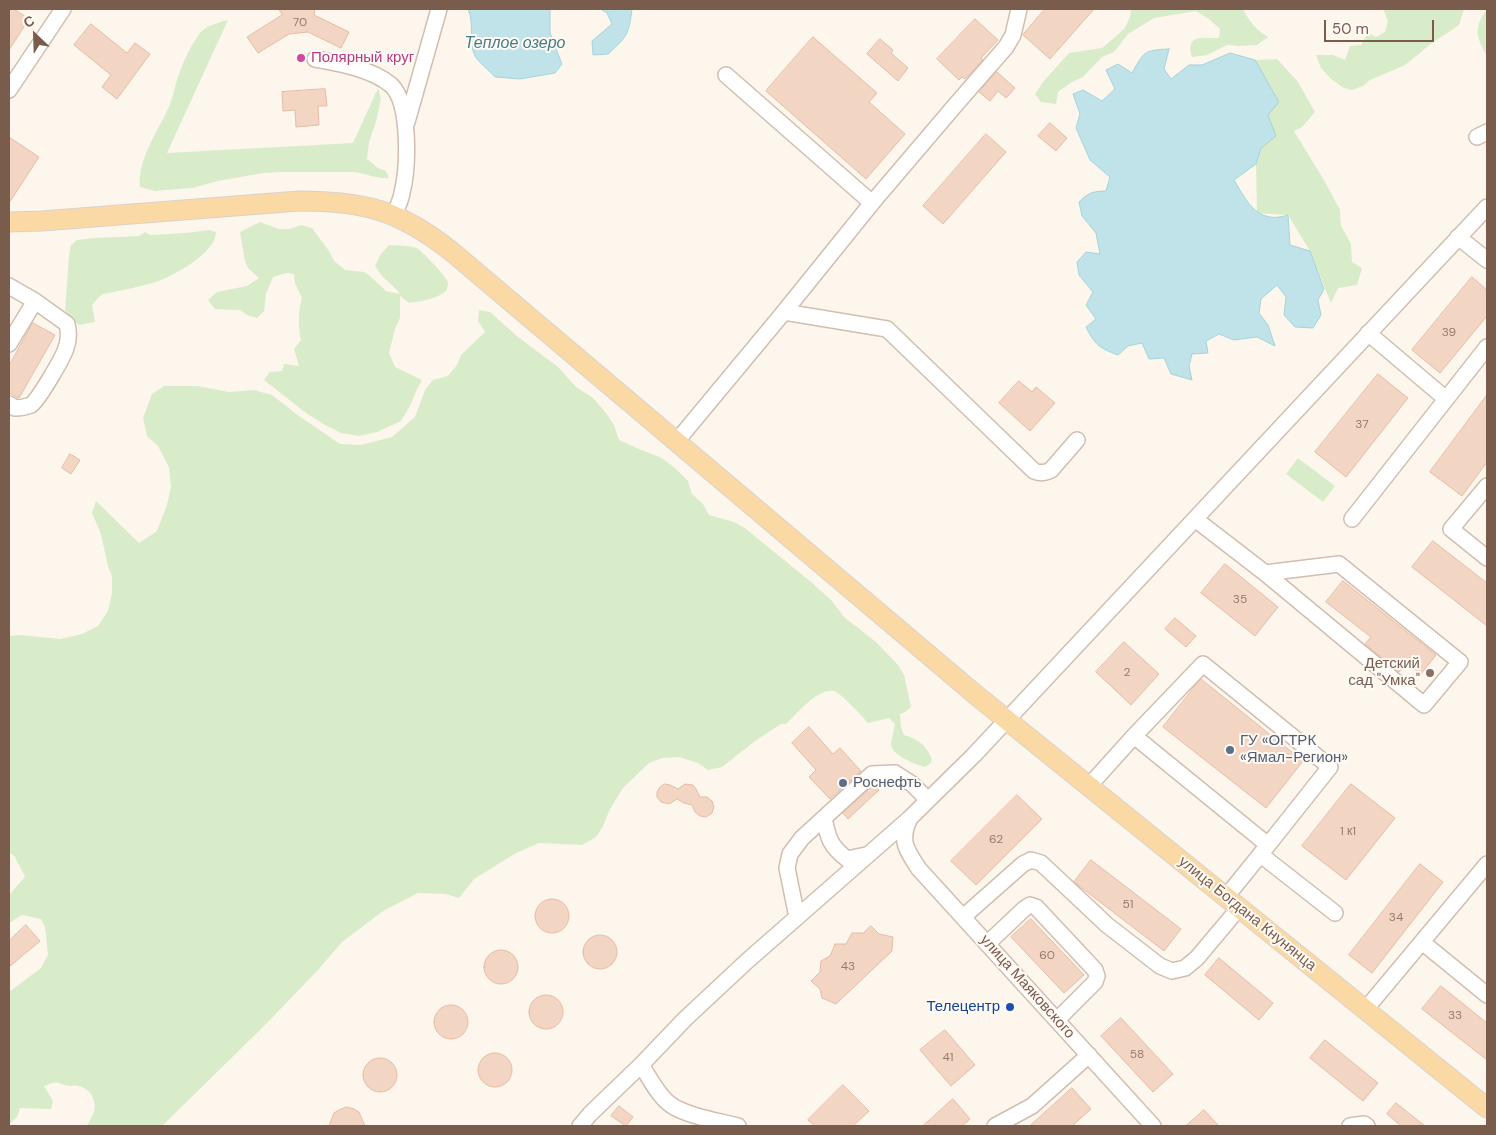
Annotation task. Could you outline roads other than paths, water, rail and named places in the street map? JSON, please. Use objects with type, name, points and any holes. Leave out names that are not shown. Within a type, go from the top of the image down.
[{"type":"main road","name":"улица Богдана Кнунянца","points":[[9,222],[298,201],[350,203],[394,214],[419,227],[451,250],[1006,720],[1487,1108]]},
{"type":"street","points":[[9,90],[63,9]]},
{"type":"street","points":[[406,126],[439,9]]},
{"type":"street","points":[[676,442],[872,204],[1006,47],[1013,35],[1019,9]]},
{"type":"street","points":[[315,59],[368,72],[390,85],[397,92],[402,104],[406,126],[406,164],[402,195],[394,214]]},
{"type":"street","points":[[726,75],[872,204]]},
{"type":"street","points":[[580,1126],[684,1019],[910,818],[974,755],[1487,207]]},
{"type":"street","points":[[1458,237],[1487,260]]},
{"type":"street","points":[[9,286],[35,301],[67,324],[69,332],[66,348],[41,395],[32,404],[24,407],[16,408],[9,404]]},
{"type":"street","points":[[9,344],[35,301]]},
{"type":"street","points":[[784,312],[887,329],[1038,473],[1046,473],[1051,470],[1077,440]]},
{"type":"street","points":[[1368,333],[1446,399]]},
{"type":"street","points":[[1352,519],[1487,347]]},
{"type":"street","points":[[1487,486],[1451,529],[1487,558]]},
{"type":"street","points":[[1194,519],[1265,573],[1424,705],[1460,662],[1339,564],[1265,573]]},
{"type":"street","points":[[963,917],[1023,864],[1031,860],[1040,863],[1107,925],[1160,966],[1172,970],[1185,968],[1197,958],[1233,903],[1264,850],[1330,767],[1203,664],[1089,786]]},
{"type":"street","points":[[1134,736],[1335,913]]},
{"type":"street","points":[[797,918],[788,868],[790,854],[802,838],[872,774],[895,773],[912,784],[928,800]]},
{"type":"street","points":[[824,818],[828,836],[837,851],[847,859],[867,855]]},
{"type":"street","name":"улица Маяковского","points":[[910,818],[904,836],[905,845],[910,857],[919,869],[1153,1126]]},
{"type":"street","points":[[1365,1010],[1487,864]]},
{"type":"street","points":[[987,944],[1030,905],[1036,907],[1095,970],[1096,982],[1057,1020]]},
{"type":"street","points":[[1422,942],[1487,995]]},
{"type":"street","points":[[995,1126],[1032,1106],[1088,1055]]},
{"type":"street","points":[[641,1065],[671,1105],[685,1112],[738,1126]]},
{"type":"street","points":[[1350,1126],[1364,1124],[1367,1126]]},
{"type":"water","name":"Теплое озеро","points":[[468,9],[550,9],[550,33],[562,64],[555,73],[520,79],[495,77],[479,61],[473,51],[471,21]]},
{"type":"water","name":"Теплое озеро","points":[[601,9],[632,9],[630,24],[623,39],[608,54],[593,55],[592,41],[612,24],[607,13]]},
{"type":"water","points":[[1169,49],[1164,69],[1171,79],[1189,65],[1202,65],[1230,53],[1255,60],[1279,102],[1268,115],[1276,136],[1261,148],[1256,164],[1234,180],[1249,203],[1261,214],[1269,217],[1288,215],[1290,245],[1310,251],[1324,289],[1318,300],[1321,315],[1313,328],[1295,327],[1284,315],[1286,297],[1277,285],[1261,299],[1259,313],[1268,325],[1275,346],[1257,337],[1234,340],[1219,334],[1206,341],[1208,353],[1192,354],[1189,366],[1192,380],[1171,374],[1164,358],[1149,359],[1142,343],[1128,346],[1118,355],[1102,348],[1095,342],[1086,327],[1096,319],[1086,305],[1093,292],[1079,275],[1077,262],[1086,252],[1100,254],[1096,233],[1082,216],[1079,202],[1091,193],[1106,191],[1110,177],[1090,160],[1076,128],[1080,114],[1073,94],[1083,90],[1102,101],[1115,89],[1106,70],[1118,64],[1132,73],[1142,56],[1149,51]]},
{"type":"place","name":"Полярный круг","points":[[301,58]]},
{"type":"place","name":"Детский сад \"Умка\"","points":[[1430,673]]},
{"type":"place","name":"ГУ «ОГТРК «Ямал-Регион»","points":[[1230,750]]},
{"type":"place","name":"Роснефть","points":[[843,783]]},
{"type":"place","name":"Телецентр","points":[[1010,1007]]}]
